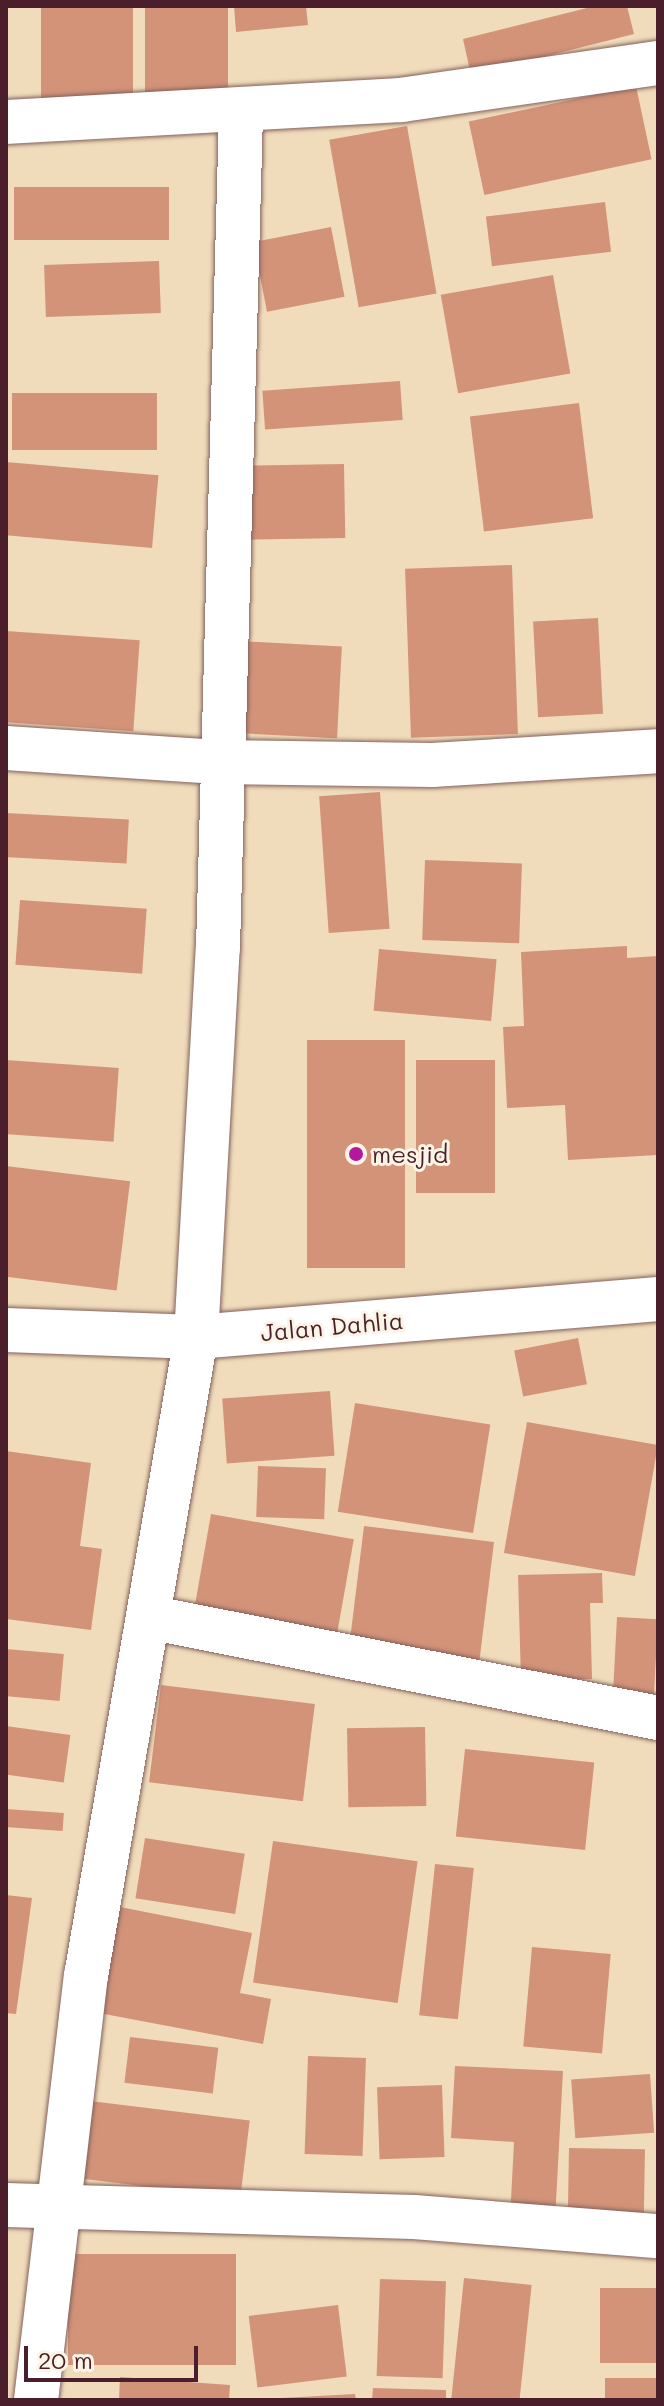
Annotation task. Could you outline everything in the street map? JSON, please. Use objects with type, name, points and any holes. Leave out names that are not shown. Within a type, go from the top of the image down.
[{"type":"street","points":[[6,122],[241,113],[401,100],[658,63]]},
{"type":"street","points":[[36,2400],[86,1976],[196,1337],[218,948],[218,762],[241,113]]},
{"type":"street","points":[[6,748],[218,762],[432,765],[658,751]]},
{"type":"street","name":"Jalan Dahlia","points":[[6,1330],[196,1337],[658,1299]]},
{"type":"street","points":[[148,1617],[658,1718]]},
{"type":"street","points":[[6,2205],[414,2217],[658,2236]]},
{"type":"building","points":[[41,6],[133,6],[133,111],[41,111]]},
{"type":"building","points":[[145,6],[228,6],[228,102],[145,102]]},
{"type":"building","points":[[234,6],[306,6],[308,25],[236,32]]},
{"type":"building","points":[[595,6],[627,6],[634,34],[471,75],[463,39]]},
{"type":"building","points":[[636,86],[652,159],[484,195],[469,122]]},
{"type":"building","points":[[407,126],[437,293],[359,307],[329,140]]},
{"type":"building","points":[[14,187],[169,187],[169,240],[14,240]]},
{"type":"building","points":[[605,202],[611,252],[492,266],[486,217]]},
{"type":"building","points":[[331,227],[345,297],[267,312],[253,242]]},
{"type":"building","points":[[159,261],[161,313],[46,317],[44,265]]},
{"type":"building","points":[[553,275],[570,373],[458,393],[441,295]]},
{"type":"building","points":[[400,381],[403,420],[265,430],[262,391]]},
{"type":"building","points":[[12,393],[157,393],[157,450],[12,450]]},
{"type":"building","points":[[579,403],[593,518],[484,532],[470,416]]},
{"type":"building","points":[[6,462],[158,475],[152,548],[6,535]]},
{"type":"building","points":[[344,464],[345,538],[250,540],[249,466]]},
{"type":"building","points":[[512,565],[518,734],[411,738],[405,569]]},
{"type":"building","points":[[598,618],[603,714],[538,717],[533,621]]},
{"type":"building","points":[[6,631],[140,640],[133,731],[6,722]]},
{"type":"building","points":[[239,641],[342,646],[337,738],[234,733]]},
{"type":"building","points":[[380,792],[390,929],[329,933],[319,796]]},
{"type":"building","points":[[6,813],[129,819],[127,863],[6,857]]},
{"type":"building","points":[[425,860],[522,863],[519,943],[422,940]]},
{"type":"building","points":[[20,900],[147,909],[142,974],[15,965]]},
{"type":"building","points":[[627,946],[627,958],[658,956],[658,1155],[568,1160],[565,1105],[507,1108],[503,1027],[524,1026],[521,952]]},
{"type":"building","points":[[379,949],[497,959],[491,1021],[374,1011]]},
{"type":"building","name":"mesjid","points":[[307,1040],[405,1040],[405,1268],[307,1268]]},
{"type":"building","points":[[6,1060],[119,1068],[114,1142],[6,1134]]},
{"type":"building","points":[[416,1060],[495,1060],[495,1193],[416,1193]]},
{"type":"building","points":[[6,1166],[130,1181],[117,1290],[6,1277]]},
{"type":"building","points":[[578,1338],[587,1384],[523,1397],[514,1350]]},
{"type":"building","points":[[330,1391],[335,1456],[227,1463],[222,1399]]},
{"type":"building","points":[[355,1403],[490,1424],[473,1533],[338,1512]]},
{"type":"building","points":[[527,1422],[658,1445],[635,1576],[504,1553]]},
{"type":"building","points":[[6,1451],[91,1463],[80,1546],[102,1549],[91,1630],[6,1619]]},
{"type":"building","points":[[258,1466],[326,1468],[324,1519],[256,1517]]},
{"type":"building","points":[[211,1514],[354,1539],[335,1644],[193,1618]]},
{"type":"building","points":[[364,1526],[494,1542],[480,1660],[349,1644]]},
{"type":"building","points":[[602,1573],[603,1603],[590,1603],[592,1679],[521,1681],[518,1575]]},
{"type":"building","points":[[617,1617],[658,1619],[654,1700],[613,1698]]},
{"type":"building","points":[[6,1649],[64,1654],[60,1701],[6,1696]]},
{"type":"building","points":[[161,1685],[315,1704],[303,1801],[149,1782]]},
{"type":"building","points":[[6,1726],[70,1735],[64,1783],[6,1774]]},
{"type":"building","points":[[425,1727],[426,1806],[348,1807],[347,1728]]},
{"type":"building","points":[[465,1749],[594,1763],[585,1850],[456,1837]]},
{"type":"building","points":[[6,1809],[64,1813],[63,1831],[6,1827]]},
{"type":"building","points":[[145,1838],[245,1854],[235,1914],[135,1898]]},
{"type":"building","points":[[273,1841],[418,1861],[398,2003],[253,1983]]},
{"type":"building","points":[[435,1864],[474,1868],[458,2019],[419,2015]]},
{"type":"building","points":[[6,1895],[32,1898],[16,2014],[6,2013]]},
{"type":"building","points":[[120,1907],[252,1933],[240,1993],[271,1999],[263,2044],[99,2013]]},
{"type":"building","points":[[532,1947],[611,1954],[602,2054],[523,2047]]},
{"type":"building","points":[[130,2037],[218,2048],[213,2094],[124,2083]]},
{"type":"building","points":[[308,2056],[366,2058],[363,2156],[305,2154]]},
{"type":"building","points":[[455,2066],[563,2071],[555,2221],[510,2219],[514,2142],[451,2138]]},
{"type":"building","points":[[650,2074],[654,2133],[575,2138],[571,2080]]},
{"type":"building","points":[[442,2085],[445,2157],[380,2159],[377,2087]]},
{"type":"building","points":[[82,2100],[250,2121],[240,2198],[72,2177]]},
{"type":"building","points":[[569,2148],[645,2149],[644,2226],[568,2225]]},
{"type":"building","points":[[68,2254],[236,2254],[236,2365],[68,2365]]},
{"type":"building","points":[[464,2278],[532,2285],[520,2400],[451,2400]]},
{"type":"building","points":[[380,2279],[446,2281],[443,2378],[377,2376]]},
{"type":"building","points":[[600,2288],[658,2288],[658,2363],[600,2363]]},
{"type":"building","points":[[338,2305],[347,2376],[257,2387],[249,2316]]},
{"type":"building","points":[[120,2377],[230,2385],[229,2400],[119,2400]]},
{"type":"building","points":[[605,2378],[658,2378],[658,2400],[605,2400]]},
{"type":"building","points":[[373,2388],[446,2390],[446,2400],[372,2400]]},
{"type":"building","points":[[355,2394],[356,2400],[282,2400],[282,2398]]},
{"type":"place","name":"mesjid","points":[[356,1154]]}]
